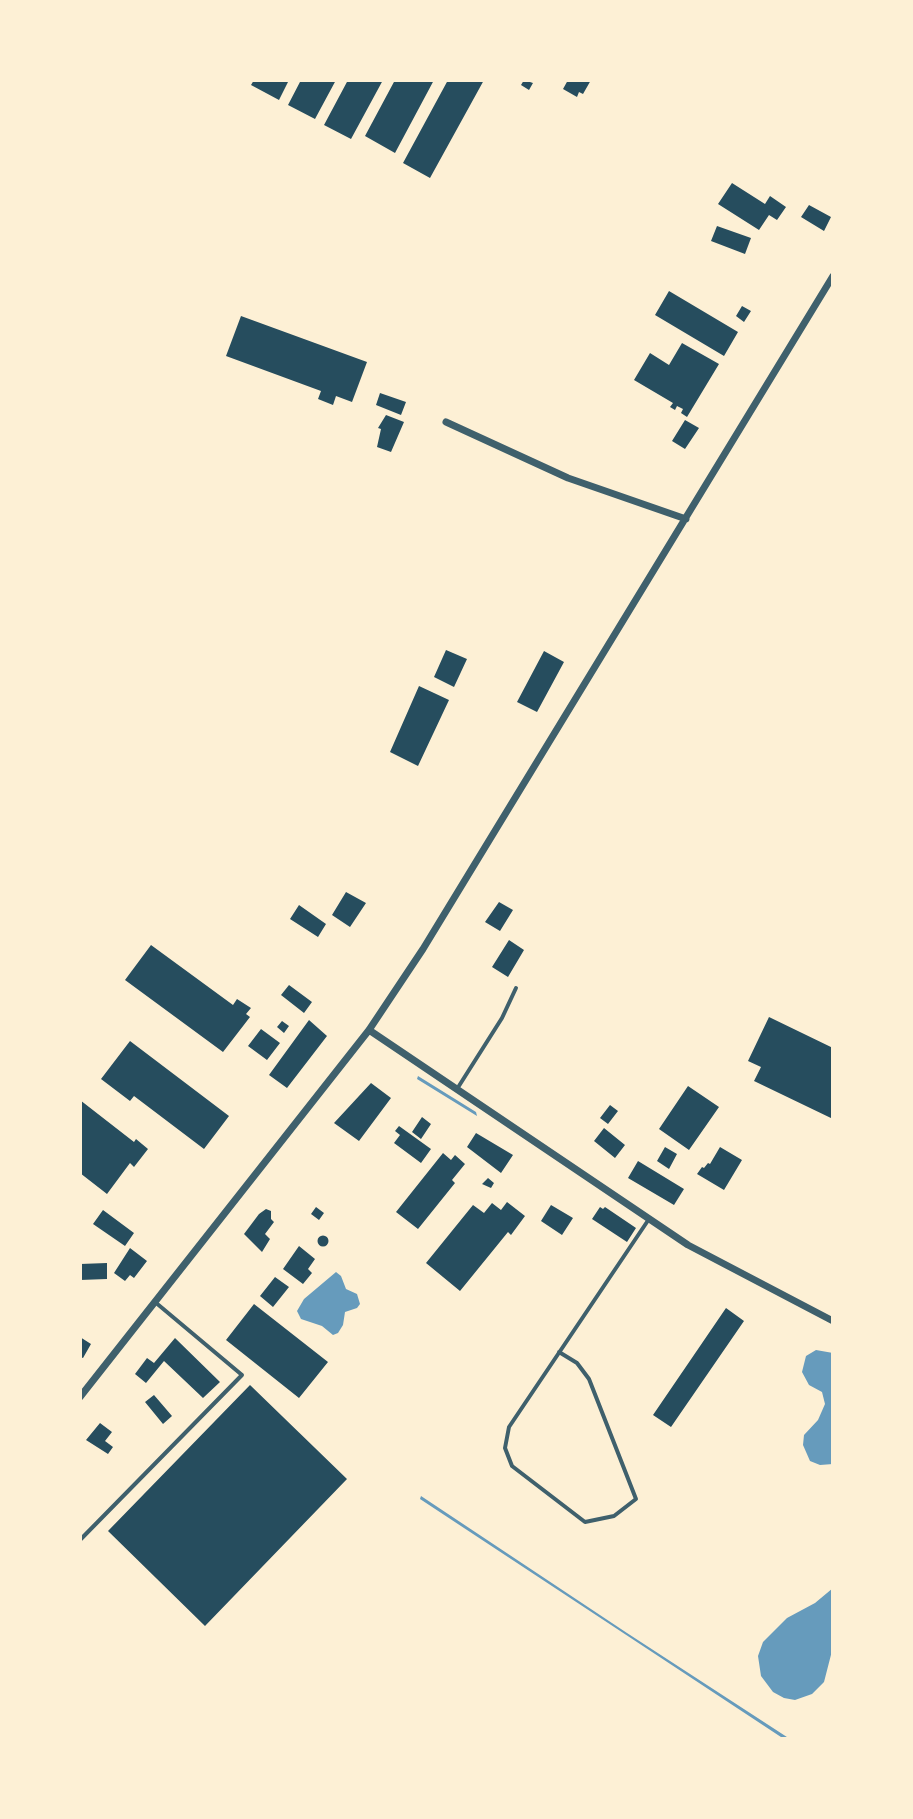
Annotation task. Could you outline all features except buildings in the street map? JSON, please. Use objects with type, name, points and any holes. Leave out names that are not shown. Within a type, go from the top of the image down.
[{"type":"street","points":[[80,1397],[369,1030],[423,949],[833,276]]},
{"type":"street","points":[[446,422],[568,478],[686,519]]},
{"type":"street","points":[[369,1030],[649,1219],[726,1266],[833,1321]]},
{"type":"lane","points":[[457,1089],[502,1018],[516,988]]},
{"type":"lane","points":[[559,1352],[577,1363],[589,1379],[636,1499],[614,1516],[585,1522],[512,1466],[505,1448],[509,1427],[559,1352],[649,1219]]},
{"type":"lane","points":[[80,1540],[242,1375],[155,1302]]},
{"type":"water","points":[[418,1076],[476,1112],[477,1116],[417,1079]]},
{"type":"water","points":[[336,1272],[346,1289],[357,1294],[360,1304],[345,1312],[343,1325],[333,1335],[322,1326],[301,1319],[297,1311],[304,1299]]},
{"type":"water","points":[[816,1350],[833,1353],[833,1464],[820,1465],[810,1461],[803,1445],[804,1435],[818,1420],[825,1404],[822,1392],[809,1385],[802,1372],[806,1356]]},
{"type":"water","points":[[421,1496],[790,1739],[784,1739],[420,1499]]},
{"type":"water","points":[[833,1588],[833,1647],[824,1682],[812,1694],[795,1700],[784,1698],[773,1692],[761,1676],[758,1656],[763,1642],[787,1618],[815,1603]]}]
